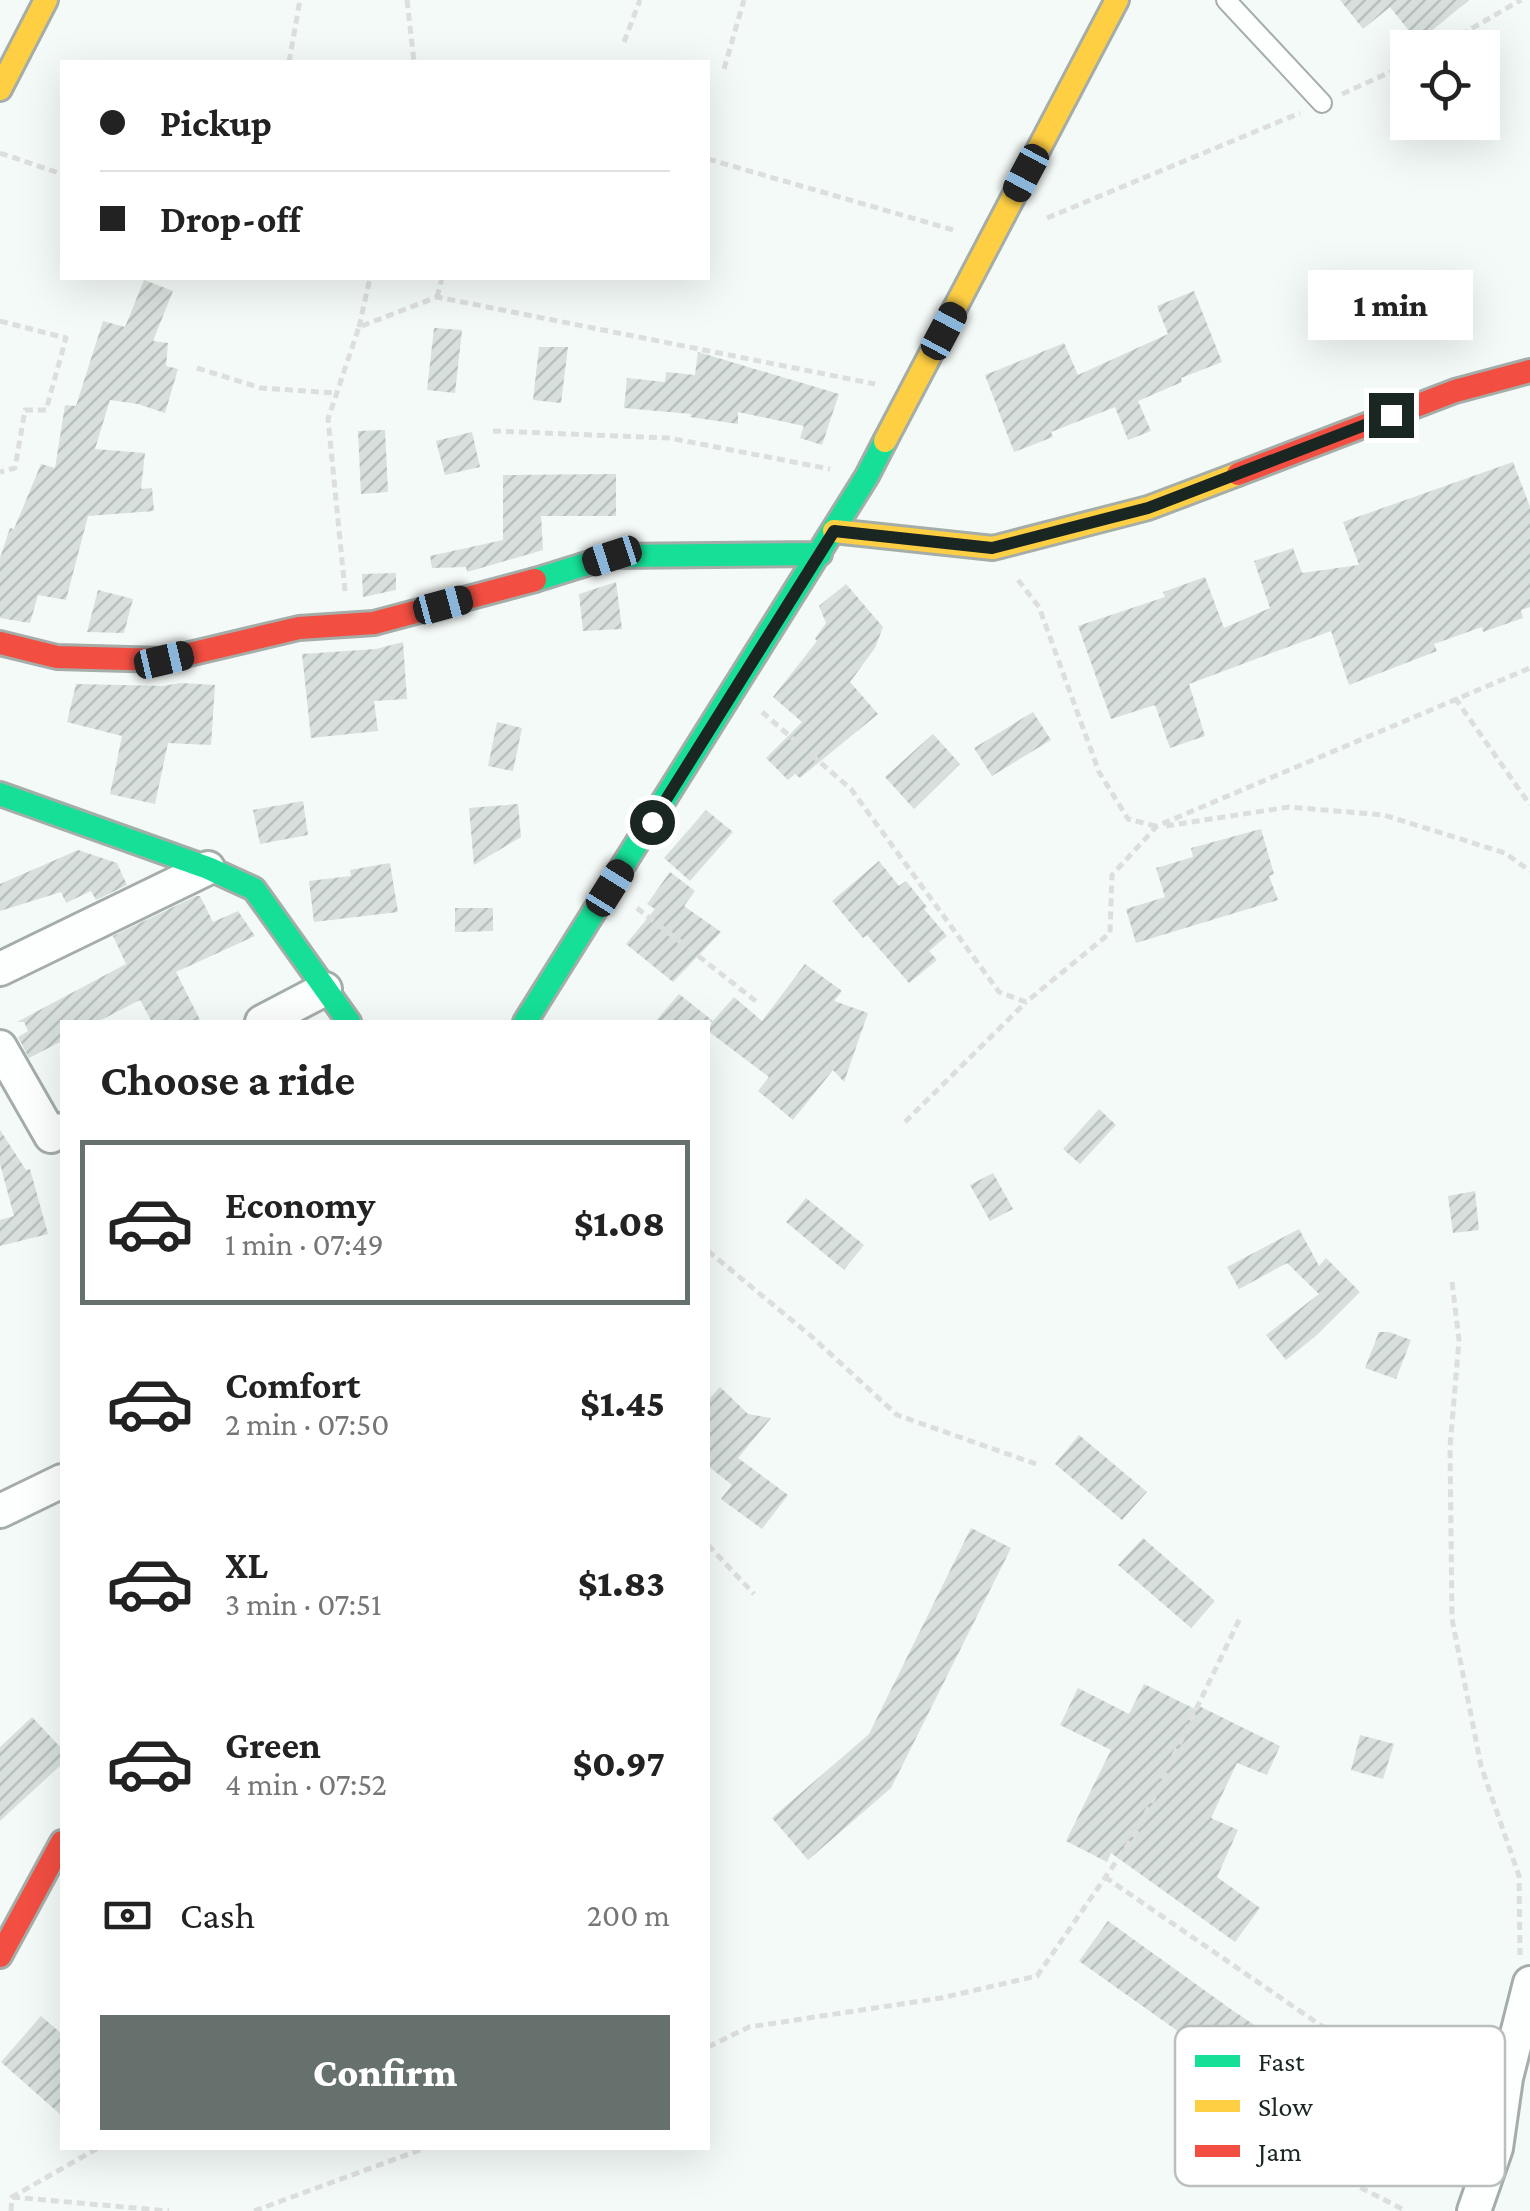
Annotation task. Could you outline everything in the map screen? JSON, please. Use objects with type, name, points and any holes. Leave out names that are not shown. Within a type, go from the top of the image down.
[{"type":"main road","points":[[0,89],[46,0]]},
{"type":"main road","points":[[526,1020],[867,476],[1117,0]]},
{"type":"main road","points":[[834,531],[992,548],[1148,508],[1455,391],[1530,371]]},
{"type":"main road","points":[[0,643],[57,656],[164,660],[300,628],[374,622],[494,592],[612,556],[820,554]]},
{"type":"main road","points":[[0,794],[208,868],[254,889],[347,1020]]},
{"type":"main road","points":[[0,1956],[60,1846]]},
{"type":"street","points":[[0,969],[208,868]]},
{"type":"street","points":[[266,1020],[324,989]]},
{"type":"street","points":[[0,1047],[50,1136],[60,1131]]},
{"type":"street","points":[[0,1511],[60,1482]]},
{"type":"street","points":[[1505,2085],[1530,1984]]},
{"type":"street","points":[[1474,2211],[1483,2186]]},
{"type":"lane","points":[[1226,0],[1322,103]]},
{"type":"path","points":[[289,60],[300,0]]},
{"type":"path","points":[[407,0],[414,60]]},
{"type":"path","points":[[624,42],[640,0]]},
{"type":"path","points":[[724,69],[744,0]]},
{"type":"path","points":[[1469,30],[1520,0]]},
{"type":"path","points":[[1046,218],[1390,72]]},
{"type":"path","points":[[0,153],[60,173]]},
{"type":"path","points":[[710,160],[990,241]]},
{"type":"path","points":[[348,624],[328,419],[359,327],[370,280]]},
{"type":"path","points":[[438,298],[442,280]]},
{"type":"path","points":[[359,327],[438,298],[912,391]]},
{"type":"path","points":[[0,321],[66,338],[46,410],[26,410],[15,468],[0,472]]},
{"type":"path","points":[[196,368],[261,388],[336,394]]},
{"type":"path","points":[[493,431],[669,438],[867,476]]},
{"type":"path","points":[[992,548],[1039,607],[1065,686],[1109,788],[1128,819],[1157,826],[1289,807],[1384,815],[1505,853],[1530,871]]},
{"type":"path","points":[[905,1122],[1026,1002],[1110,933],[1112,875],[1157,826],[1530,668]]},
{"type":"path","points":[[736,690],[851,788],[998,992],[1026,1002]]},
{"type":"path","points":[[1455,698],[1530,806]]},
{"type":"path","points":[[610,888],[757,1002]]},
{"type":"path","points":[[710,1253],[811,1336],[897,1415],[1036,1464]]},
{"type":"path","points":[[1452,1282],[1459,1340],[1450,1447],[1452,1619],[1481,1766],[1519,1876]]},
{"type":"path","points":[[710,1547],[754,1594]]},
{"type":"path","points":[[710,2045],[748,2027],[941,1998],[1037,1976],[1138,1830],[1242,1616]]},
{"type":"path","points":[[1106,1877],[1322,2026]]},
{"type":"path","points":[[12,2196],[94,2150]]},
{"type":"path","points":[[254,2211],[421,2150]]},
{"type":"path","points":[[1357,2186],[1406,2211]]},
{"type":"path","points":[[11,2211],[12,2196]]},
{"type":"path","points":[[12,2196],[169,2211]]},
{"type":"building","points":[[1340,0],[1469,0],[1433,30],[1408,30],[1390,7],[1363,29]]},
{"type":"building","points":[[144,280],[173,291],[153,341],[168,343],[166,366],[178,369],[165,413],[110,400],[95,449],[145,453],[141,489],[152,488],[154,511],[88,516],[66,600],[38,595],[30,623],[0,618],[0,558],[10,528],[14,529],[41,464],[55,468],[65,405],[76,406],[103,321],[125,327]]},
{"type":"building","points":[[1194,291],[1222,362],[1138,401],[1151,431],[1128,440],[1115,407],[1051,432],[1053,437],[1014,452],[985,375],[1064,343],[1078,375],[1168,334],[1157,306]]},
{"type":"building","points":[[434,328],[462,330],[455,393],[427,390]]},
{"type":"building","points":[[539,347],[568,347],[561,403],[533,400]]},
{"type":"building","points":[[698,352],[839,394],[822,445],[800,438],[804,426],[738,412],[738,424],[690,417],[691,414],[624,408],[627,378],[665,382],[666,372],[695,375]]},
{"type":"building","points":[[385,430],[388,492],[361,494],[358,431]]},
{"type":"building","points":[[472,432],[480,467],[445,475],[436,441]]},
{"type":"building","points":[[1513,462],[1530,507],[1530,607],[1521,610],[1523,618],[1434,644],[1437,651],[1349,685],[1331,631],[1189,684],[1205,736],[1170,748],[1155,705],[1111,719],[1078,626],[1165,597],[1163,592],[1205,577],[1224,628],[1270,608],[1254,561],[1293,548],[1302,573],[1359,565],[1343,522]]},
{"type":"building","points":[[616,474],[616,516],[541,516],[543,550],[467,572],[466,567],[432,568],[430,556],[503,540],[503,475]]},
{"type":"building","points":[[396,573],[396,590],[363,597],[362,574]]},
{"type":"building","points":[[616,582],[622,629],[583,631],[579,594]]},
{"type":"building","points":[[846,584],[883,627],[875,648],[850,682],[878,714],[800,778],[795,774],[788,780],[766,758],[802,722],[773,697],[817,641],[826,623],[819,606]]},
{"type":"building","points":[[98,590],[133,599],[124,633],[87,632]]},
{"type":"building","points":[[403,642],[407,699],[374,701],[378,731],[311,738],[302,654],[376,649]]},
{"type":"building","points":[[76,684],[215,685],[211,745],[168,743],[155,804],[110,794],[122,736],[67,722]]},
{"type":"building","points":[[1033,712],[1051,740],[992,776],[974,748]]},
{"type":"building","points":[[497,722],[522,728],[513,771],[488,766]]},
{"type":"building","points":[[933,734],[960,764],[914,809],[885,777]]},
{"type":"building","points":[[303,801],[308,835],[260,844],[253,810]]},
{"type":"building","points":[[518,804],[521,837],[474,865],[469,808]]},
{"type":"building","points":[[706,810],[733,832],[690,881],[664,858]]},
{"type":"building","points":[[1261,829],[1274,874],[1269,876],[1278,900],[1136,943],[1126,909],[1165,897],[1156,868],[1193,857],[1191,848]]},
{"type":"building","points":[[78,850],[117,863],[127,885],[96,900],[91,891],[66,903],[61,892],[0,911],[0,884]]},
{"type":"building","points":[[879,861],[899,886],[906,881],[947,936],[929,951],[937,960],[909,983],[832,901]]},
{"type":"building","points":[[390,863],[398,912],[314,922],[309,881],[351,876],[350,870]]},
{"type":"building","points":[[670,872],[695,891],[684,906],[721,932],[673,982],[626,944],[655,909],[647,904]]},
{"type":"building","points":[[200,896],[213,922],[238,911],[255,936],[176,972],[200,1020],[151,1020],[140,1000],[101,1020],[60,1020],[60,1042],[29,1058],[18,1037],[28,1031],[24,1022],[17,1022],[126,964],[113,936]]},
{"type":"building","points":[[455,908],[493,908],[493,931],[455,932]]},
{"type":"building","points":[[805,964],[842,991],[834,1001],[868,1013],[844,1082],[833,1070],[793,1120],[758,1091],[769,1077],[710,1033],[710,1020],[657,1020],[679,994],[713,1021],[734,997],[762,1021]]},
{"type":"building","points":[[1099,1109],[1116,1125],[1080,1164],[1063,1149]]},
{"type":"building","points":[[0,1130],[26,1170],[30,1169],[48,1234],[0,1246],[0,1220],[14,1216],[0,1164]]},
{"type":"building","points":[[993,1173],[1013,1209],[990,1221],[970,1185]]},
{"type":"building","points":[[1475,1191],[1479,1230],[1453,1233],[1448,1196]]},
{"type":"building","points":[[806,1198],[864,1245],[844,1270],[786,1222]]},
{"type":"building","points":[[1299,1229],[1319,1266],[1326,1258],[1360,1292],[1286,1360],[1266,1335],[1319,1294],[1287,1263],[1239,1289],[1227,1267]]},
{"type":"building","points":[[1379,1332],[1411,1340],[1396,1379],[1365,1368]]},
{"type":"building","points":[[720,1387],[748,1414],[771,1418],[738,1458],[788,1495],[762,1529],[721,1499],[732,1485],[710,1468],[710,1398]]},
{"type":"building","points":[[1079,1435],[1147,1492],[1122,1520],[1055,1464]]},
{"type":"building","points":[[971,1528],[1011,1548],[891,1788],[808,1860],[772,1818],[869,1734]]},
{"type":"building","points":[[1143,1538],[1215,1601],[1191,1628],[1118,1565]]},
{"type":"building","points":[[1144,1684],[1280,1746],[1267,1775],[1237,1763],[1211,1818],[1238,1830],[1217,1877],[1260,1908],[1235,1942],[1111,1853],[1107,1862],[1066,1841],[1111,1750],[1060,1725],[1078,1688],[1129,1714]]},
{"type":"building","points":[[32,1717],[60,1747],[60,1766],[0,1821],[0,1747]]},
{"type":"building","points":[[1360,1735],[1394,1744],[1383,1779],[1351,1770]]},
{"type":"building","points":[[1108,1921],[1256,2026],[1175,2026],[1175,2029],[1079,1961]]},
{"type":"building","points":[[41,2016],[60,2032],[60,2114],[1,2062]]},
{"type":"traffic: fast","points":[[526,1020],[867,476],[885,441]]},
{"type":"traffic: fast","points":[[535,580],[612,556],[820,554]]},
{"type":"traffic: fast","points":[[0,794],[208,868],[254,889],[348,1020]]},
{"type":"traffic: slow","points":[[0,89],[46,0]]},
{"type":"traffic: slow","points":[[885,441],[1117,0]]},
{"type":"traffic: slow","points":[[834,531],[993,548],[1148,508],[1238,474]]},
{"type":"traffic: jam","points":[[1238,474],[1455,391],[1530,371]]},
{"type":"traffic: jam","points":[[0,643],[57,657],[164,660],[299,628],[374,623],[535,580]]},
{"type":"traffic: jam","points":[[0,1956],[60,1846]]},
{"type":"route","points":[[652,822],[834,531],[992,548],[1148,508],[1391,415]]}]
